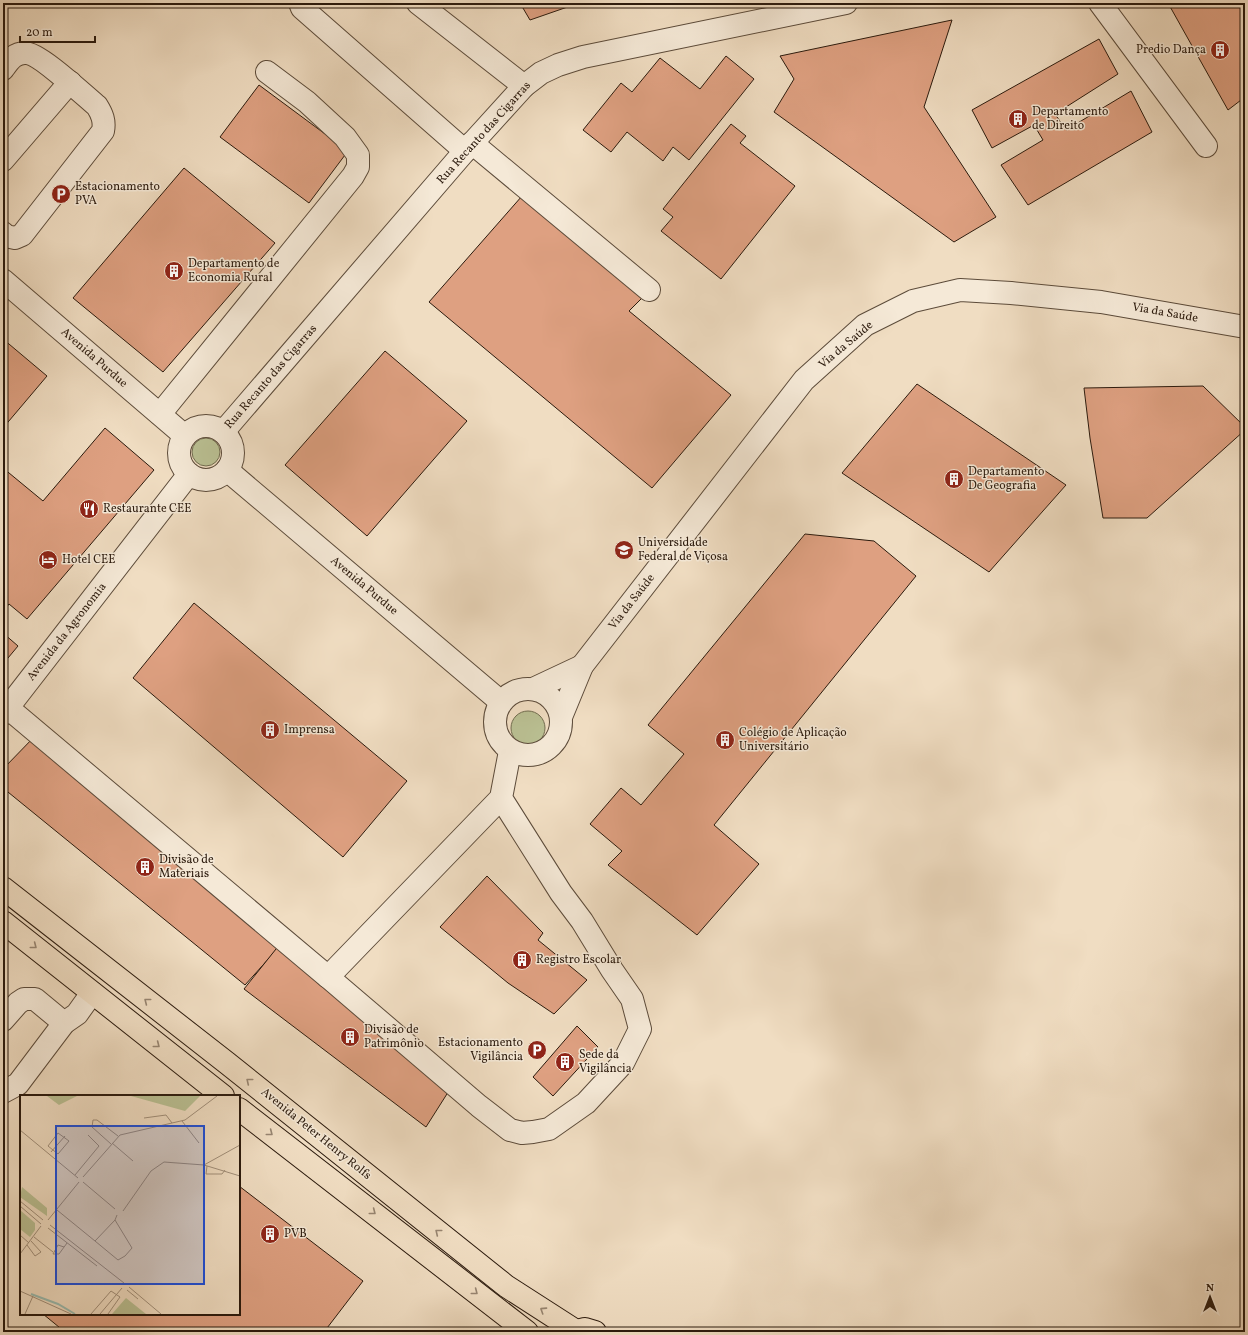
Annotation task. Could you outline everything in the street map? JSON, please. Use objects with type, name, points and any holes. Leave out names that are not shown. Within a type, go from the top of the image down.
[{"type":"main road","name":"Avenida Peter Henry Rolfs","points":[[3,888],[233,1068],[506,1286],[581,1332]]},
{"type":"main road","points":[[3,922],[221,1095]]},
{"type":"main road","points":[[240,1110],[527,1332]]},
{"type":"street","points":[[300,3],[302,8],[469,147],[649,290]]},
{"type":"street","points":[[418,3],[524,86]]},
{"type":"street","name":"Rua Recanto das Cigarras","points":[[223,432],[469,147],[524,86],[547,70],[583,57],[846,3]]},
{"type":"street","points":[[1100,3],[1206,146]]},
{"type":"street","points":[[3,69],[11,58],[18,54],[26,52],[40,59],[70,82],[97,106],[102,115],[104,124],[103,131],[22,235],[15,238],[6,236],[3,233]]},
{"type":"street","points":[[160,414],[353,176],[358,167],[358,156],[345,137],[307,102],[267,72]]},
{"type":"street","points":[[3,160],[70,82]]},
{"type":"street","name":"Avenida Purdue","points":[[3,280],[185,436]]},
{"type":"street","name":"Via da Saúde","points":[[561,717],[582,666],[804,380],[865,325],[913,301],[960,290],[1011,293],[1102,302],[1245,327]]},
{"type":"street","points":[[204,426],[216,428],[223,432],[229,438],[233,446],[234,454],[232,463],[227,470],[221,476],[205,480],[189,474],[183,468],[179,452],[181,443],[185,436],[192,430],[204,426]]},
{"type":"street","name":"Avenida Purdue","points":[[227,470],[501,702]]},
{"type":"street","name":"Avenida da Agronomia","points":[[6,711],[189,474]]},
{"type":"street","name":"Via da Saúde","points":[[532,689],[582,666]]},
{"type":"street","points":[[532,689],[543,693],[552,699],[558,708],[561,717],[560,728],[557,738],[550,747],[531,755],[520,755],[510,751],[503,745],[495,729],[494,719],[496,710],[507,696],[515,691],[532,689]]},
{"type":"street","points":[[6,711],[328,977],[479,1106],[510,1130],[522,1133],[549,1129],[586,1103],[623,1063],[640,1029],[632,999],[501,798]]},
{"type":"street","points":[[328,977],[501,798],[510,751]]},
{"type":"street","points":[[3,1092],[18,1084],[64,1023],[77,1014],[92,993]]},
{"type":"street","points":[[3,1020],[18,1003],[24,999],[35,999],[64,1023]]},
{"type":"green space","points":[[206,438],[216,442],[220,452],[216,462],[206,466],[196,462],[192,452],[196,442]]},
{"type":"green space","points":[[525,711],[531,711],[535,712],[542,718],[545,728],[544,735],[538,742],[531,745],[525,745],[521,744],[514,738],[511,731],[511,725],[512,721],[518,714]]},
{"type":"building","points":[[520,3],[579,3],[530,20]]},
{"type":"building","name":"Predio Dança","points":[[1168,3],[1245,3],[1245,97],[1228,110]]},
{"type":"building","points":[[952,20],[924,107],[996,217],[954,242],[774,112],[794,79],[780,56]]},
{"type":"building","name":"Departamento de Direito","points":[[1099,39],[1118,74],[1055,114],[1066,130],[1131,91],[1152,132],[1028,205],[1001,165],[1043,140],[1034,125],[992,148],[972,110]]},
{"type":"building","points":[[726,56],[754,79],[689,160],[673,147],[663,161],[627,132],[611,152],[583,130],[621,83],[632,92],[660,58],[700,89]]},
{"type":"building","points":[[259,85],[348,151],[309,203],[220,137]]},
{"type":"building","points":[[731,124],[746,136],[740,143],[795,186],[721,279],[661,231],[673,217],[663,209]]},
{"type":"building","name":"Departamento de Economia Rural","points":[[184,168],[275,243],[163,372],[73,298]]},
{"type":"building","points":[[522,196],[645,295],[629,311],[731,395],[652,488],[429,302]]},
{"type":"building","points":[[3,339],[47,376],[3,428]]},
{"type":"building","points":[[385,351],[467,421],[367,536],[285,465]]},
{"type":"building","name":"Departamento De Geografia","points":[[917,384],[1066,485],[989,572],[842,473]]},
{"type":"building","points":[[1203,386],[1245,427],[1245,430],[1147,518],[1103,518],[1090,438],[1084,388]]},
{"type":"building","points":[[105,428],[154,470],[27,619],[9,604],[3,612],[3,468],[43,501]]},
{"type":"building","name":"Colégio de Aplicação Universitário","points":[[805,534],[874,541],[916,576],[714,825],[759,864],[697,935],[608,865],[622,851],[590,824],[621,788],[641,805],[684,754],[648,725]]},
{"type":"building","name":"Imprensa","points":[[194,603],[407,781],[343,857],[133,678]]},
{"type":"building","points":[[3,633],[18,646],[3,664]]},
{"type":"building","name":"Divisão de Materiais","points":[[36,735],[281,945],[245,985],[3,788],[3,769]]},
{"type":"building","name":"Registro Escolar","points":[[487,876],[543,933],[538,940],[587,980],[554,1014],[508,983],[440,927]]},
{"type":"building","name":"Divisão de Patrimônio","points":[[280,944],[452,1086],[426,1127],[244,989]]},
{"type":"building","name":"Sede da Vigilância","points":[[577,1026],[598,1047],[553,1096],[533,1077]]},
{"type":"building","name":"PVB","points":[[240,1187],[363,1281],[324,1332],[65,1332],[44,1315],[240,1315]]},
{"type":"place","name":"Predio Dança","points":[[1220,50]]},
{"type":"place","name":"Departamento de Direito","points":[[1018,119]]},
{"type":"place","name":"Estacionamento PVA","points":[[61,194]]},
{"type":"place","name":"Departamento de Economia Rural","points":[[174,271]]},
{"type":"place","name":"Departamento De Geografia","points":[[954,479]]},
{"type":"place","name":"Restaurante CEE","points":[[89,509]]},
{"type":"place","name":"Universidade Federal de Viçosa","points":[[624,550]]},
{"type":"place","name":"Hotel CEE","points":[[48,560]]},
{"type":"place","name":"Imprensa","points":[[270,730]]},
{"type":"place","name":"Colégio de Aplicação Universitário","points":[[725,740]]},
{"type":"place","name":"Divisão de Materiais","points":[[145,867]]},
{"type":"place","name":"Registro Escolar","points":[[522,960]]},
{"type":"place","name":"Divisão de Patrimônio","points":[[350,1037]]},
{"type":"place","name":"Estacionamento Vigilância","points":[[537,1050]]},
{"type":"place","name":"Sede da Vigilância","points":[[565,1062]]},
{"type":"place","name":"PVB","points":[[270,1234]]}]
